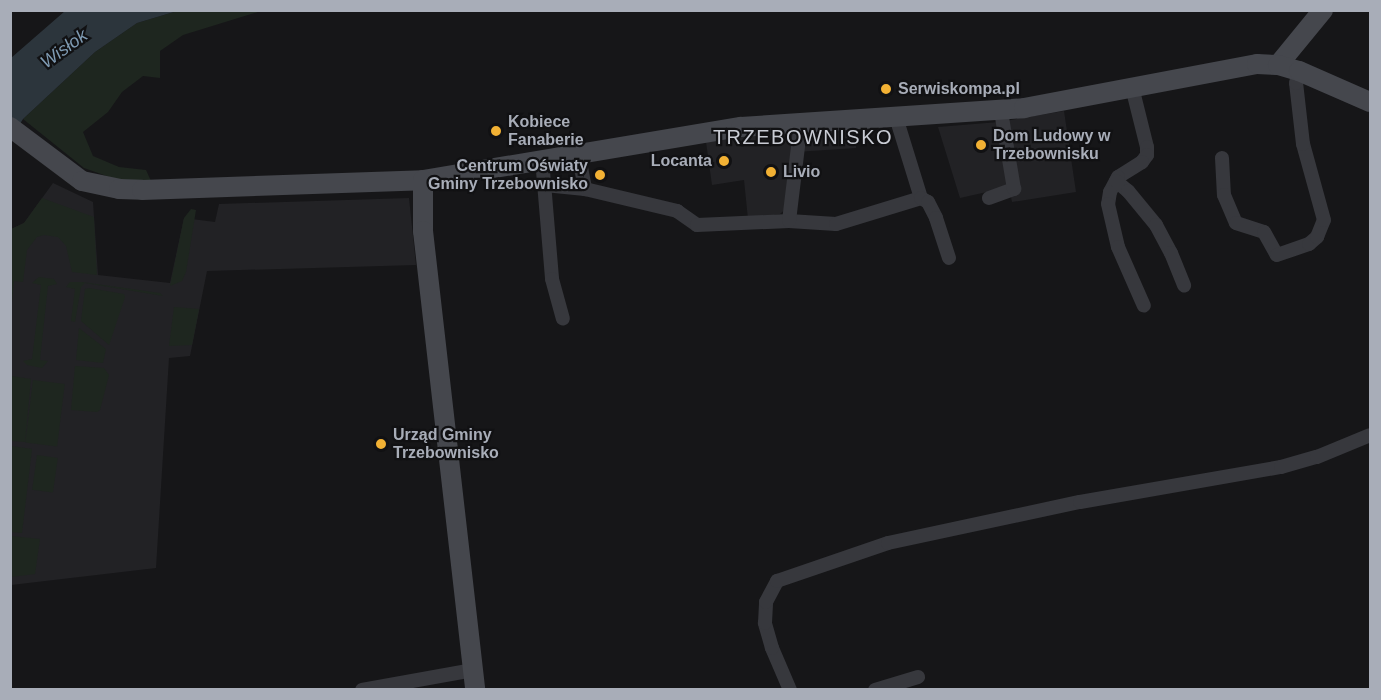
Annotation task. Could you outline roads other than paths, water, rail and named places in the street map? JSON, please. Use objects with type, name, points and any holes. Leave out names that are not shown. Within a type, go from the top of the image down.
[{"type":"street","points":[[1278,65],[1321,11]]},
{"type":"street","points":[[10,127],[39,151],[82,181],[119,189],[423,180],[578,152],[741,127],[1001,111],[1231,68],[1278,65],[1299,71],[1371,102]]},
{"type":"street","points":[[1222,158],[1224,195],[1236,223],[1264,232],[1277,255],[1309,244],[1317,237],[1324,220],[1303,144],[1296,83],[1299,71]]},
{"type":"street","points":[[1132,87],[1147,155],[1142,162],[1118,177],[1108,204],[1111,223],[1144,306]]},
{"type":"street","points":[[989,198],[1014,189],[1001,111]]},
{"type":"street","points":[[896,117],[921,198],[928,202],[936,218],[949,258]]},
{"type":"street","points":[[789,221],[801,122]]},
{"type":"street","points":[[578,152],[585,189]]},
{"type":"street","points":[[542,159],[552,279],[564,319]]},
{"type":"street","points":[[423,180],[423,231],[475,690]]},
{"type":"street","points":[[1116,181],[1128,191],[1156,225],[1184,285]]},
{"type":"street","points":[[545,185],[585,189],[677,211],[697,225],[789,221],[836,224],[921,198]]},
{"type":"street","points":[[790,690],[772,648],[765,624],[766,602],[777,581],[888,543],[1080,502],[1281,467],[1317,457],[1371,435]]},
{"type":"street","points":[[362,690],[473,670]]},
{"type":"street","points":[[875,690],[918,677]]},
{"type":"water","name":"Wisłok","points":[[65,11],[177,11],[137,23],[95,52],[23,119],[11,138],[11,58]]},
{"type":"place","name":"Serwiskompa.pl","points":[[886,89]]},
{"type":"place","name":"Kobiece Fanaberie","points":[[496,131]]},
{"type":"place","name":"Dom Ludowy w Trzebownisku","points":[[981,145]]},
{"type":"place","name":"Locanta","points":[[724,161]]},
{"type":"place","name":"Livio","points":[[771,172]]},
{"type":"place","name":"Centrum Oświaty Gminy Trzebownisko","points":[[600,175]]},
{"type":"place","name":"Urząd Gminy Trzebownisko","points":[[381,444]]},
{"type":"district","name":"TRZEBOWNISKO","points":[[803,137]]}]
